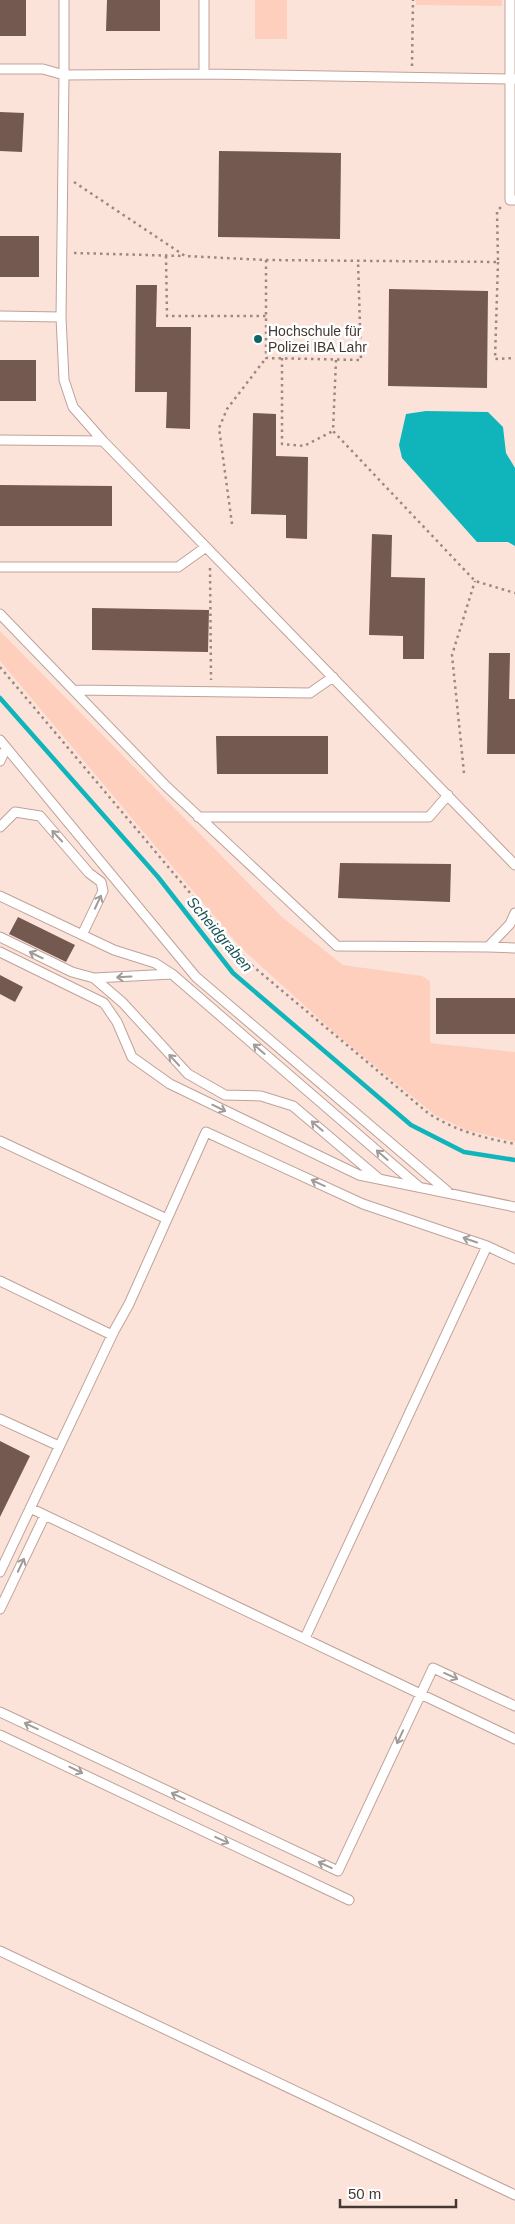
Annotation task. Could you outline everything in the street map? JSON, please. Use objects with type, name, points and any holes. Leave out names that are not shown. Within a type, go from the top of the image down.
[{"type":"lane","points":[[64,0],[65,175],[61,317],[64,380],[73,407],[103,441],[515,865]]},
{"type":"lane","points":[[204,0],[204,74]]},
{"type":"lane","points":[[510,0],[513,200]]},
{"type":"lane","points":[[0,69],[43,69],[64,75],[204,74],[512,79]]},
{"type":"lane","points":[[0,316],[61,317]]},
{"type":"lane","points":[[0,440],[103,441]]},
{"type":"lane","points":[[0,567],[178,567],[206,547]]},
{"type":"lane","points":[[0,614],[166,786],[337,946],[515,948]]},
{"type":"lane","points":[[74,690],[310,693],[333,677]]},
{"type":"lane","points":[[0,740],[196,977],[447,1191]]},
{"type":"lane","points":[[0,761],[6,748]]},
{"type":"lane","points":[[198,817],[429,817],[448,795]]},
{"type":"lane","points":[[0,827],[15,812],[40,816],[88,873],[101,882],[103,891],[82,935]]},
{"type":"lane","points":[[0,896],[114,950],[155,963],[172,974],[419,1187]]},
{"type":"lane","points":[[488,947],[510,924],[515,913]]},
{"type":"lane","points":[[0,937],[72,972],[94,978],[172,974]]},
{"type":"lane","points":[[0,952],[104,1003],[117,1022],[132,1057],[170,1084],[359,1175],[447,1191],[515,1207]]},
{"type":"lane","points":[[94,978],[123,1003],[188,1074],[225,1095],[261,1096],[294,1106],[380,1180]]},
{"type":"lane","points":[[0,1572],[112,1335],[129,1304],[206,1132],[363,1204],[487,1246],[515,1259]]},
{"type":"lane","points":[[0,1141],[167,1219]]},
{"type":"lane","points":[[306,1638],[487,1246]]},
{"type":"lane","points":[[0,1281],[112,1335]]},
{"type":"lane","points":[[0,1419],[59,1446]]},
{"type":"lane","points":[[30,1508],[515,1739]]},
{"type":"lane","points":[[0,1609],[45,1515]]},
{"type":"lane","points":[[0,1712],[338,1871],[433,1668],[515,1706]]},
{"type":"lane","points":[[0,1734],[349,1900]]},
{"type":"lane","points":[[0,1951],[515,2195]]},
{"type":"path","points":[[411,78],[413,0]]},
{"type":"path","points":[[65,175],[185,256]]},
{"type":"path","points":[[513,200],[497,211],[498,262],[495,358],[515,358]]},
{"type":"path","points":[[63,253],[266,260],[498,262]]},
{"type":"path","points":[[166,256],[167,316],[266,316]]},
{"type":"path","points":[[232,524],[219,428],[227,409],[266,358],[266,260]]},
{"type":"path","points":[[266,358],[361,360],[358,261]]},
{"type":"path","points":[[282,358],[282,444],[304,446],[334,431]]},
{"type":"path","points":[[336,360],[334,431],[475,581],[515,593]]},
{"type":"path","points":[[206,547],[211,576],[210,691]]},
{"type":"path","points":[[464,773],[452,655],[475,581]]},
{"type":"path","points":[[0,667],[249,962],[428,1113],[442,1122],[479,1138],[515,1144]]},
{"type":"shaded area","points":[[255,0],[287,0],[287,39],[255,39]]},
{"type":"shaded area","points":[[416,0],[502,0],[502,6],[416,5]]},
{"type":"shaded area","points":[[0,631],[282,917],[343,965],[422,976],[430,981],[430,1043],[515,1052],[515,1142],[466,1130],[435,1115],[337,1035],[240,947],[0,661]]},
{"type":"water","points":[[426,411],[488,412],[503,427],[506,453],[515,468],[515,546],[508,542],[477,542],[402,458],[399,445],[406,414]]},
{"type":"building","points":[[0,0],[26,0],[26,36],[0,36]]},
{"type":"building","points":[[107,0],[160,0],[160,31],[106,31]]},
{"type":"building","points":[[0,112],[24,113],[22,152],[0,151]]},
{"type":"building","points":[[219,151],[341,153],[340,239],[218,237]]},
{"type":"building","points":[[0,236],[39,236],[39,277],[0,277]]},
{"type":"building","points":[[136,285],[157,285],[156,327],[191,327],[190,429],[166,428],[167,392],[135,392]]},
{"type":"building","points":[[389,289],[488,291],[487,388],[388,386]]},
{"type":"building","points":[[0,360],[36,360],[36,401],[0,401]]},
{"type":"building","points":[[253,413],[276,414],[276,456],[308,457],[307,539],[286,538],[286,515],[251,514]]},
{"type":"building","points":[[0,485],[112,486],[112,526],[0,526]]},
{"type":"building","points":[[372,534],[392,535],[391,577],[425,578],[424,659],[403,659],[403,636],[369,635]]},
{"type":"building","points":[[92,608],[209,610],[208,652],[92,650]]},
{"type":"building","points":[[489,653],[510,653],[509,699],[515,699],[515,754],[487,754]]},
{"type":"building","points":[[216,736],[328,736],[328,774],[217,774]]},
{"type":"building","points":[[340,863],[451,864],[450,902],[338,898]]},
{"type":"building","points":[[18,917],[75,945],[66,962],[9,934]]},
{"type":"building","points":[[0,975],[23,987],[15,1002],[0,994]]},
{"type":"building","points":[[436,998],[515,998],[515,1034],[436,1034]]},
{"type":"building","points":[[0,1441],[30,1456],[0,1517]]},
{"type":"waterway","name":"Scheidgraben","points":[[0,698],[158,877],[233,973],[411,1125],[464,1152],[515,1160]]},
{"type":"place","name":"Hochschule für Polizei IBA Lahr","points":[[258,339]]}]
